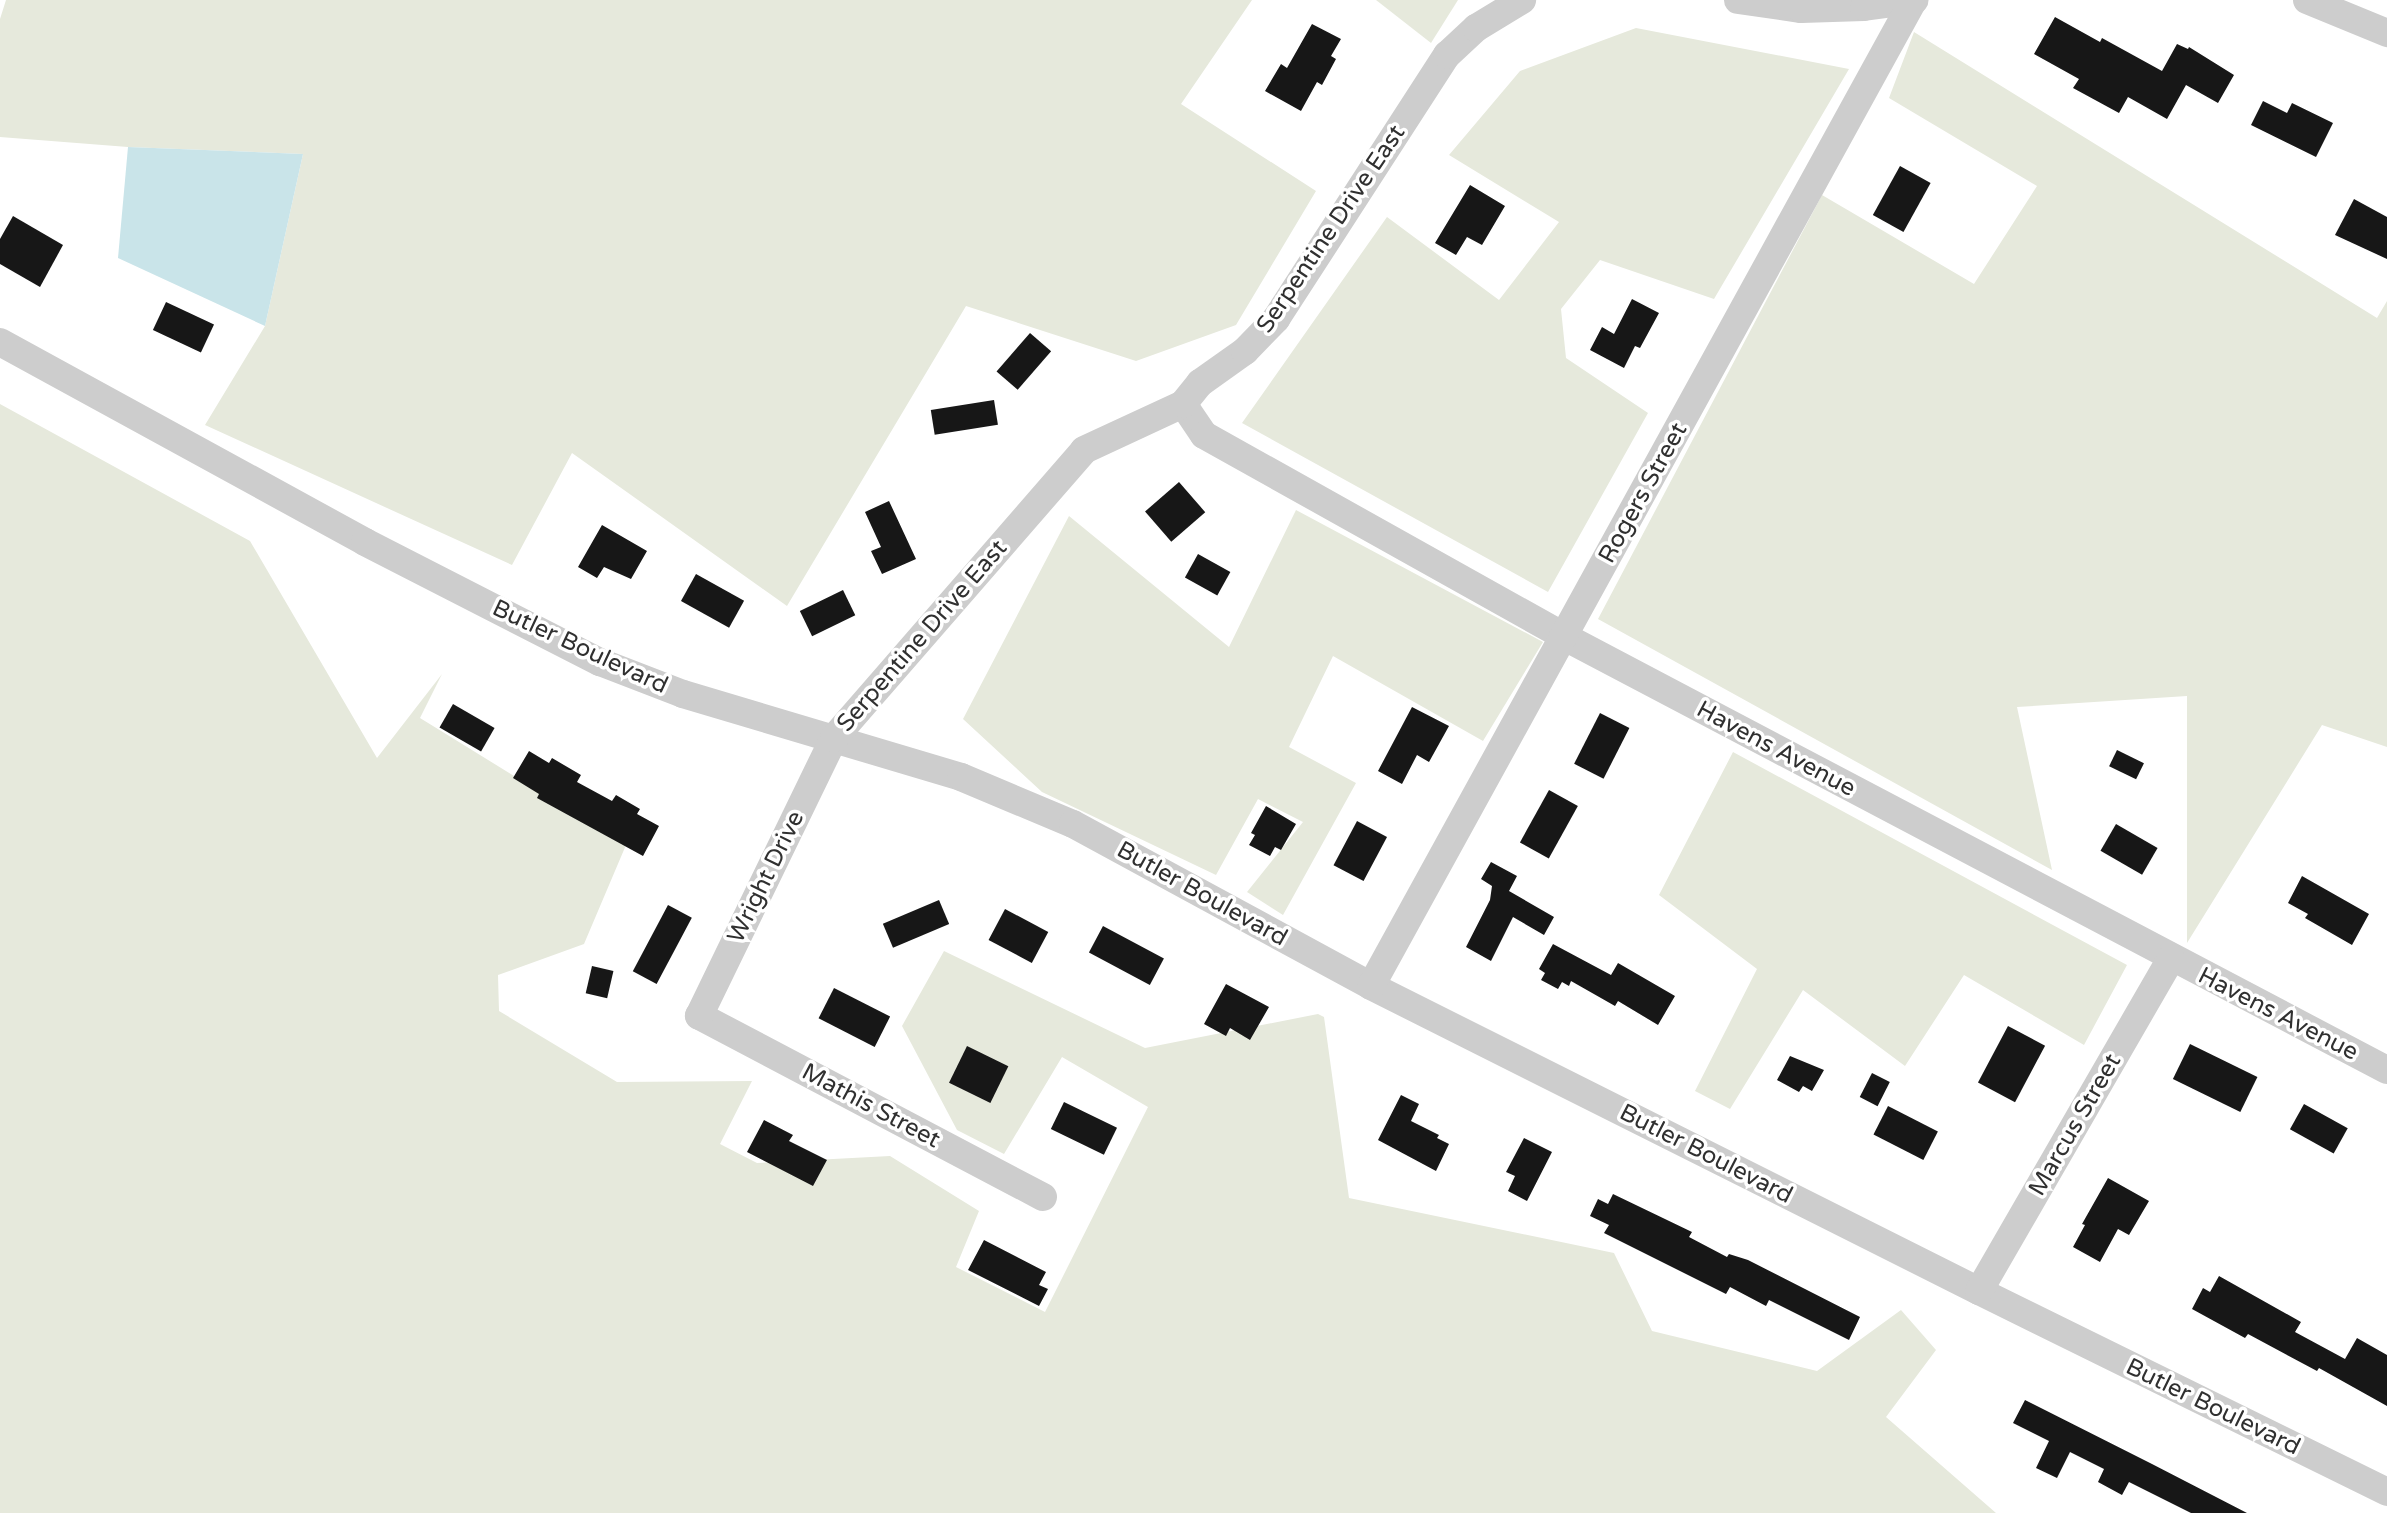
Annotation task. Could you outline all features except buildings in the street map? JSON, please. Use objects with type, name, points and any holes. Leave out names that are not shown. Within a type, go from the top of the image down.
[{"type":"street","name":"Serpentine Drive East","points":[[834,738],[1084,450],[1183,404],[1199,383],[1245,351],[1276,319],[1447,55],[1476,28],[1522,0]]},
{"type":"street","points":[[1738,0],[1801,9],[1864,7],[1914,0]]},
{"type":"street","name":"Rogers Street","points":[[1371,986],[1914,0]]},
{"type":"street","points":[[2307,0],[2387,33]]},
{"type":"street","name":"Butler Boulevard","points":[[0,342],[365,542],[600,662],[683,694],[961,777],[1073,824],[1371,986],[1979,1292],[2387,1492]]},
{"type":"street","name":"Havens Avenue","points":[[1183,404],[1204,435],[1563,636],[2171,959],[2387,1070]]},
{"type":"street","name":"Wright Drive","points":[[699,1016],[834,738]]},
{"type":"street","name":"Marcus Street","points":[[1979,1292],[2171,959]]},
{"type":"street","name":"Mathis Street","points":[[699,1016],[1043,1196]]},
{"type":"shaded area","points":[[6,0],[1252,0],[1181,104],[1316,191],[1236,325],[1136,361],[966,306],[787,606],[572,453],[512,565],[205,425],[265,326],[303,154],[128,147],[0,137],[0,19]]},
{"type":"shaded area","points":[[1376,0],[1458,0],[1431,43]]},
{"type":"shaded area","points":[[1636,28],[1849,69],[1714,299],[1600,260],[1561,309],[1566,358],[1648,413],[1548,592],[1242,423],[1387,217],[1499,300],[1559,222],[1449,155],[1520,71]]},
{"type":"shaded area","points":[[1914,32],[2377,318],[2387,301],[2387,747],[2322,725],[2187,943],[2187,696],[2017,707],[2052,870],[1598,619],[1822,195],[1974,284],[2037,186],[1889,98]]},
{"type":"shaded area","points":[[0,404],[250,541],[377,758],[442,674],[420,718],[626,845],[584,944],[498,975],[499,1011],[617,1082],[752,1081],[720,1144],[757,1163],[890,1156],[979,1211],[956,1267],[1045,1312],[1148,1107],[1062,1057],[1004,1154],[957,1130],[902,1026],[944,951],[1145,1048],[1318,1014],[1324,1017],[1349,1198],[1614,1253],[1652,1331],[1817,1371],[1901,1310],[1936,1350],[1886,1417],[1996,1513],[0,1513]]},
{"type":"shaded area","points":[[1296,510],[1543,642],[1483,741],[1333,656],[1289,747],[1356,783],[1283,915],[1247,892],[1303,822],[1258,799],[1216,875],[1042,792],[963,719],[1069,516],[1229,647]]},
{"type":"shaded area","points":[[1733,752],[2127,965],[2084,1045],[1964,975],[1905,1066],[1803,990],[1730,1109],[1695,1091],[1757,969],[1659,895]]},
{"type":"water","points":[[128,147],[303,154],[265,326],[118,258]]}]
